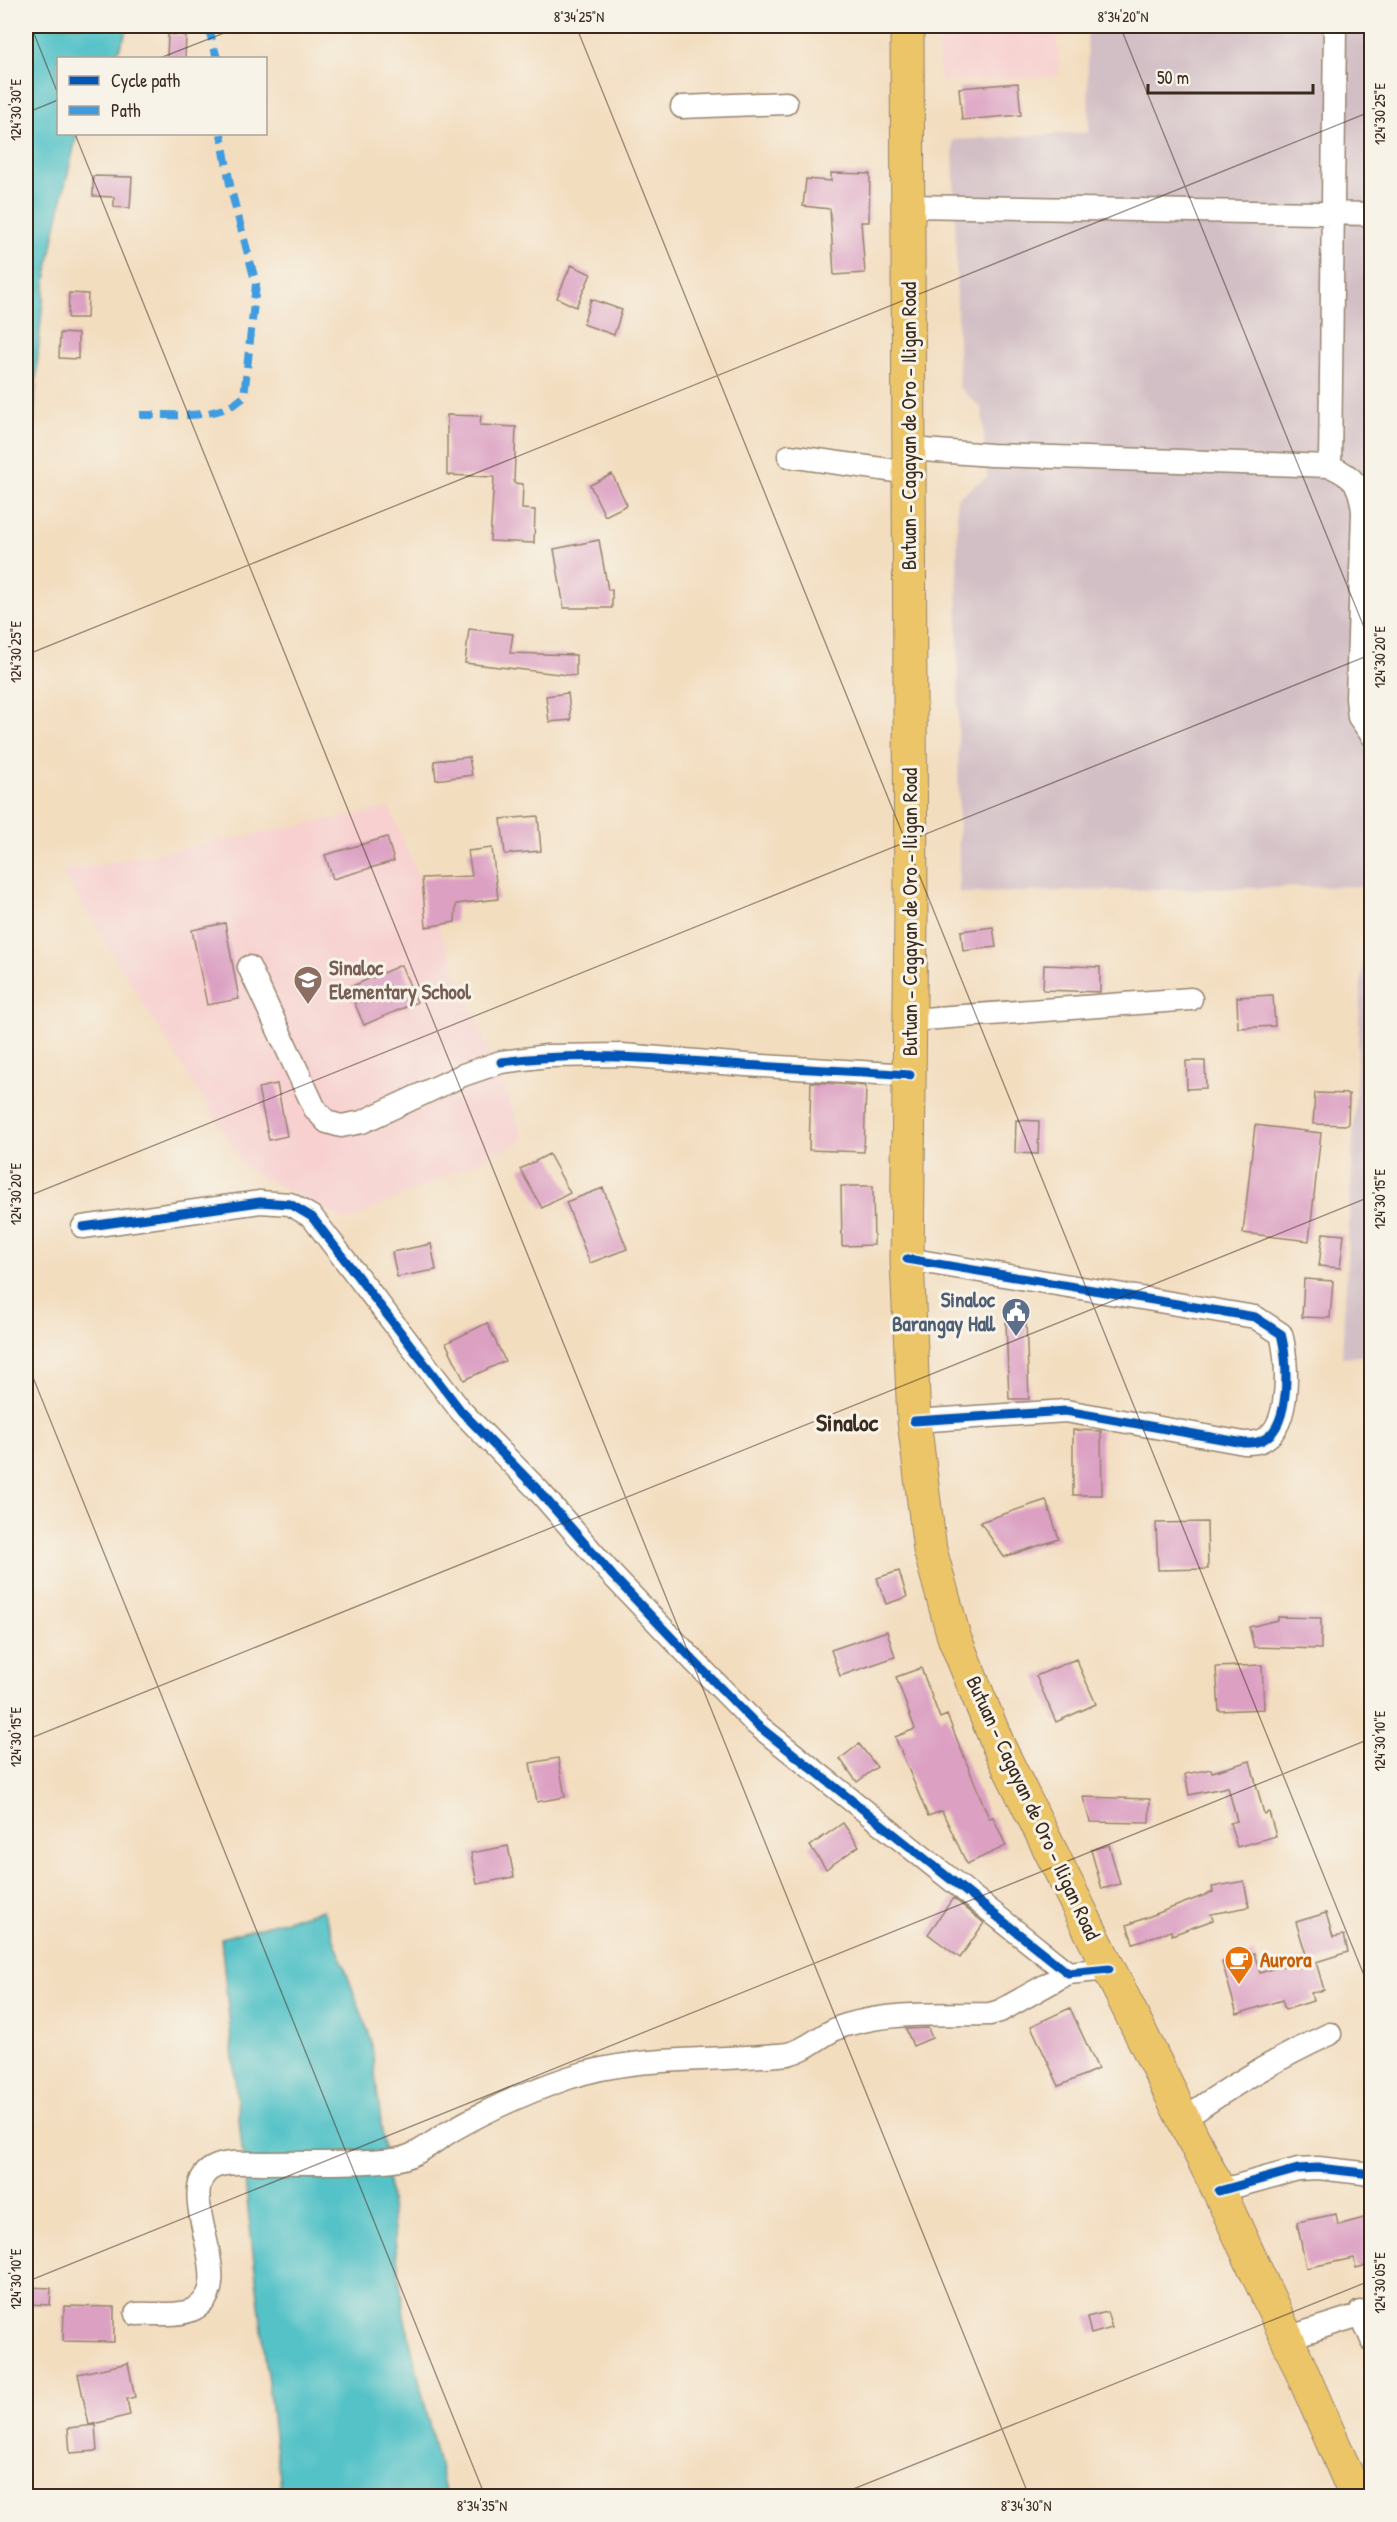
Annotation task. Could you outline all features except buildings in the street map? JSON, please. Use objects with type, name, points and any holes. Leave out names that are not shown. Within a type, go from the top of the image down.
[{"type":"highway","name":"Butuan - Cagayan de Oro - Iligan Road","points":[[907,26],[910,461],[910,1074],[907,1259],[914,1421],[930,1550],[954,1637],[999,1747],[1219,2191],[1356,2496]]},
{"type":"street","points":[[1330,466],[1331,213],[1335,26]]},
{"type":"street","points":[[682,108],[786,103]]},
{"type":"street","points":[[908,206],[1371,214]]},
{"type":"street","points":[[789,456],[910,461],[991,455],[1330,466],[1345,473],[1356,483],[1361,496],[1363,512],[1357,698],[1359,717],[1371,735]]},
{"type":"street","points":[[249,967],[315,1109],[327,1122],[341,1126],[362,1122],[463,1075],[501,1062],[547,1056],[622,1055],[746,1065],[910,1074]]},
{"type":"street","points":[[910,1020],[1191,999]]},
{"type":"street","points":[[83,1227],[260,1202],[290,1204],[312,1217],[461,1411],[538,1490],[613,1576],[756,1724],[1068,1973]]},
{"type":"street","points":[[907,1259],[1255,1317],[1281,1334],[1286,1353],[1286,1389],[1280,1417],[1269,1437],[1257,1443],[1244,1443],[1066,1411],[914,1421]]},
{"type":"street","points":[[136,2313],[181,2313],[195,2308],[207,2299],[213,2281],[198,2201],[204,2174],[217,2166],[249,2163],[395,2160],[419,2152],[449,2132],[500,2106],[570,2077],[628,2065],[668,2060],[788,2054],[802,2051],[834,2029],[873,2019],[918,2013],[990,2014],[1000,2011],[1068,1973],[1109,1970]]},
{"type":"street","points":[[1184,2119],[1228,2088],[1280,2057],[1330,2034]]},
{"type":"street","points":[[1219,2191],[1298,2169],[1318,2168],[1371,2174]]},
{"type":"street","points":[[1287,2338],[1366,2311],[1371,2340]]},
{"type":"shaded area","points":[[937,26],[1057,26],[1059,76],[940,82]]},
{"type":"shaded area","points":[[1087,26],[1371,26],[1371,1355],[1342,1357],[1366,886],[959,893],[957,498],[987,477],[982,409],[959,387],[953,140],[1089,132]]},
{"type":"shaded area","name":"Sinaloc Elementary School","points":[[390,808],[525,1140],[347,1221],[246,1169],[62,872]]},
{"type":"water","points":[[26,26],[129,26],[117,54],[95,54],[94,57],[57,57],[57,135],[77,135],[53,243],[42,309],[33,430],[26,633]]},
{"type":"water","points":[[323,1910],[371,2039],[404,2315],[446,2496],[281,2496],[248,2209],[221,1938]]},
{"type":"marked path","points":[[208,26],[217,57]]},
{"type":"marked path","points":[[140,415],[208,413],[233,405],[244,397],[256,284],[231,190],[221,135]]},
{"type":"cycle path","points":[[501,1062],[563,1057],[623,1057],[910,1075]]},
{"type":"cycle path","points":[[83,1227],[260,1202],[290,1204],[312,1217],[461,1411],[538,1490],[613,1576],[756,1724],[1068,1973],[1109,1969]]},
{"type":"cycle path","points":[[907,1259],[1255,1317],[1281,1334],[1286,1374],[1284,1405],[1280,1419],[1266,1438],[1253,1443],[1066,1411],[914,1421]]},
{"type":"cycle path","points":[[1219,2191],[1298,2169],[1318,2168],[1372,2174]]},
{"type":"place","name":"Sinaloc Elementary School","points":[[308,1006]]},
{"type":"place","name":"Sinaloc Barangay Hall","points":[[1016,1338]]},
{"type":"place","name":"Aurora","points":[[1239,1986]]},
{"type":"district","name":"Sinaloc","points":[[847,1423]]}]
